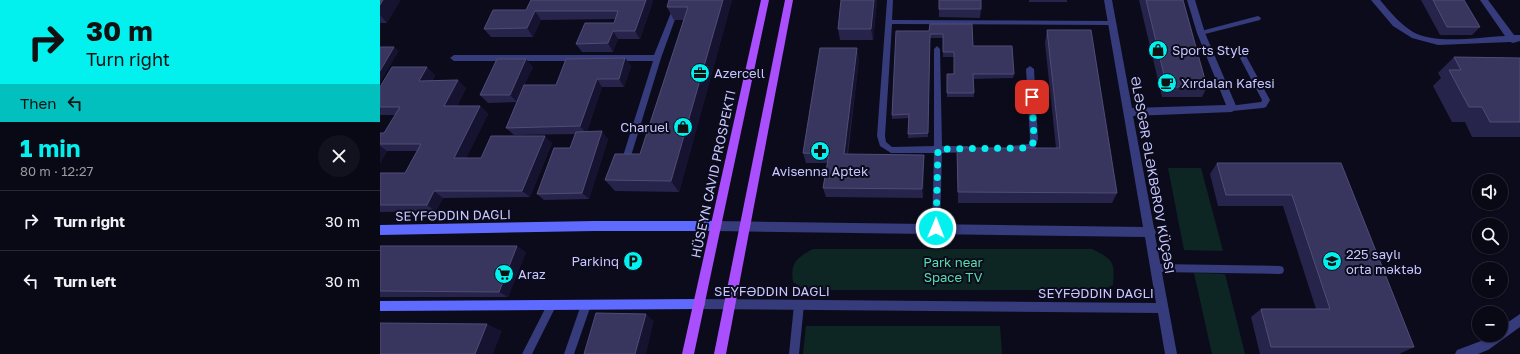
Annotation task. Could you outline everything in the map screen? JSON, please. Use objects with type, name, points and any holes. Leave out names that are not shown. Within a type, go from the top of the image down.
[{"type":"main road","name":"HÜSEYN CAVID PROSPEKTI","points":[[688,354],[765,0]]},
{"type":"main road","points":[[720,354],[789,0]]},
{"type":"street","name":"ƏLƏSGƏR ƏLƏKBƏROV KÜÇƏSI","points":[[1108,0],[1151,232],[1171,354]]},
{"type":"street","points":[[1129,112],[1232,108],[1201,33],[1191,0]]},
{"type":"street","points":[[1375,0],[1396,24],[1412,35],[1438,42],[1517,39]]},
{"type":"street","points":[[1484,0],[1517,39]]},
{"type":"street","points":[[380,230],[594,226],[746,226],[1151,232]]},
{"type":"street","points":[[380,306],[730,304],[1164,308]]},
{"type":"street","points":[[1508,328],[1520,320]]},
{"type":"street","points":[[1461,354],[1484,346],[1489,342]]},
{"type":"lane","points":[[627,156],[657,58],[679,0]]},
{"type":"lane","points":[[890,0],[881,136],[883,144],[891,150],[977,149]]},
{"type":"lane","points":[[1201,33],[1258,18]]},
{"type":"lane","points":[[889,22],[1112,23]]},
{"type":"lane","points":[[936,228],[938,149],[937,49]]},
{"type":"lane","points":[[454,58],[657,58]]},
{"type":"lane","points":[[1232,108],[1263,105],[1266,100],[1244,58]]},
{"type":"lane","points":[[1009,148],[1025,148],[1032,146],[1034,139],[1030,69]]},
{"type":"lane","points":[[1156,268],[1280,270]]},
{"type":"lane","points":[[569,354],[586,305]]},
{"type":"lane","points":[[794,354],[799,305]]},
{"type":"lane","points":[[527,354],[551,306]]},
{"type":"green space","points":[[1168,168],[1201,168],[1223,251],[1184,250]]},
{"type":"green space","name":"Park near Space TV","points":[[813,249],[1092,249],[1111,262],[1114,271],[1113,285],[1102,290],[806,290],[793,282],[792,275],[796,261]]},
{"type":"green space","points":[[1194,273],[1225,274],[1245,354],[1212,354]]},
{"type":"green space","points":[[806,326],[1000,326],[1002,354],[803,354]]},
{"type":"building","points":[[531,0],[646,0],[635,31],[613,31],[608,43],[576,44],[585,23],[614,23],[618,11],[535,11],[527,28],[484,29],[493,10],[526,10]]},
{"type":"building","points":[[669,0],[723,0],[671,181],[605,180],[615,154],[640,154],[688,7],[667,7]]},
{"type":"building","points":[[841,0],[874,0],[871,29],[838,29]]},
{"type":"building","points":[[939,0],[981,0],[981,9],[939,9]]},
{"type":"building","points":[[1146,0],[1183,0],[1207,87],[1167,87]]},
{"type":"building","points":[[1433,0],[1464,0],[1480,27],[1447,27]]},
{"type":"building","points":[[930,24],[972,24],[973,46],[1012,46],[1014,74],[973,74],[974,93],[947,93],[947,74],[954,74],[954,52],[943,52],[943,34],[930,34],[928,133],[908,134],[909,114],[892,115],[896,31],[929,31]]},
{"type":"building","points":[[1047,30],[1091,30],[1117,193],[958,192],[957,148],[1060,148]]},
{"type":"building","points":[[380,47],[394,47],[380,71]]},
{"type":"building","points":[[820,48],[857,48],[844,154],[924,155],[922,189],[823,188],[829,154],[803,153]]},
{"type":"building","points":[[1454,57],[1520,58],[1520,122],[1490,122],[1482,107],[1469,107],[1449,70],[1461,70]]},
{"type":"building","points":[[625,58],[619,79],[597,79],[580,126],[506,128],[524,85],[556,85],[566,59]]},
{"type":"building","points":[[497,59],[526,59],[510,95],[480,95]]},
{"type":"building","points":[[392,67],[427,67],[419,81],[458,80],[444,106],[480,106],[454,158],[481,158],[491,136],[545,136],[522,191],[434,191],[427,205],[380,205],[380,173],[405,173],[421,144],[380,144],[380,133],[384,133],[400,107],[380,107],[380,87]]},
{"type":"building","points":[[602,131],[582,193],[537,194],[554,148],[570,148],[576,132]]},
{"type":"building","name":"225 saylı orta məktəb","points":[[1217,163],[1341,163],[1414,347],[1271,347],[1261,309],[1330,309],[1292,195],[1226,195]]},
{"type":"building","points":[[380,246],[517,246],[499,292],[380,291]]},
{"type":"building","points":[[596,313],[646,314],[635,354],[584,354]]},
{"type":"building","points":[[380,323],[487,324],[475,354],[380,354]]},
{"type":"place","name":"Sports Style","points":[[1158,50]]},
{"type":"place","name":"Azercell","points":[[700,73]]},
{"type":"place","name":"Xırdalan Kafesi","points":[[1167,83]]},
{"type":"place","name":"Charuel","points":[[683,127]]},
{"type":"place","name":"Avisenna Aptek","points":[[820,151]]},
{"type":"place","name":"Parkinq","points":[[633,261]]},
{"type":"place","name":"225 saylı orta məktəb","points":[[1332,261]]},
{"type":"place","name":"Araz","points":[[504,274]]},
{"type":"route","points":[[936,228],[938,149],[1025,148],[1032,146],[1034,139],[1032,97]]}]
